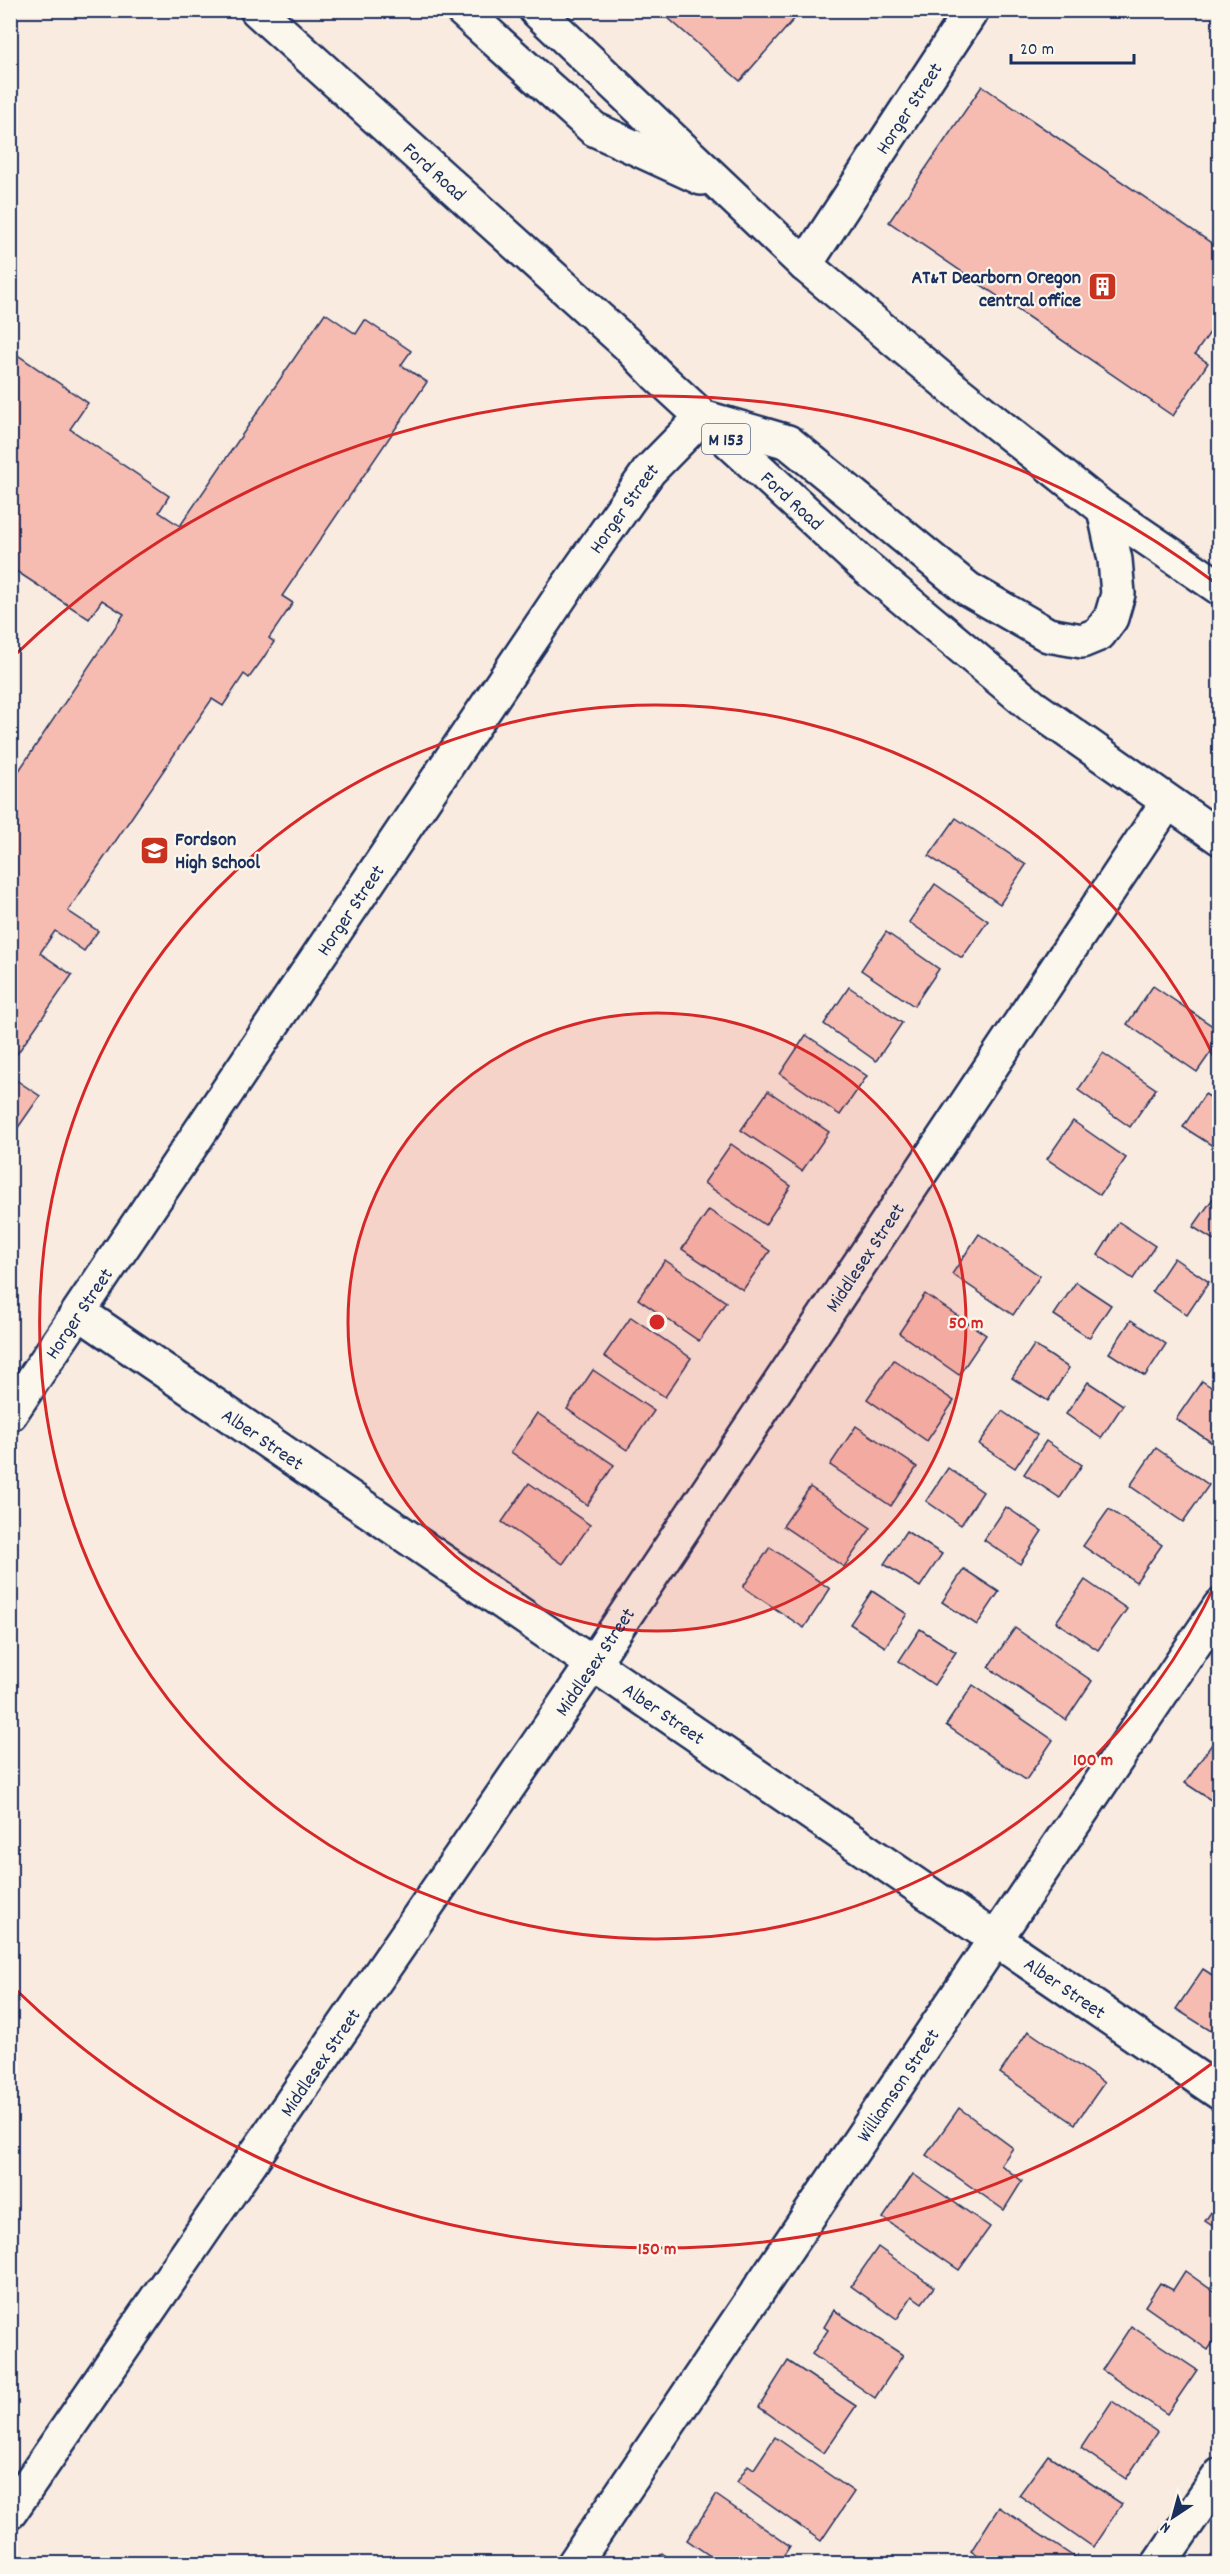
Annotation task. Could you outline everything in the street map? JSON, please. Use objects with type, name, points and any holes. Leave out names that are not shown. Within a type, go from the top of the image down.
[{"type":"street","name":"Ford Road","points":[[257,10],[628,345],[702,417],[861,563],[1032,706],[1167,803],[1220,838]]},
{"type":"street","points":[[278,10],[305,54]]},
{"type":"street","points":[[462,10],[594,129],[727,190]]},
{"type":"street","points":[[536,10],[805,265],[956,391],[1104,509],[1216,578]]},
{"type":"street","name":"Horger Street","points":[[805,265],[972,10]]},
{"type":"street","points":[[702,417],[788,442],[968,589],[1048,635],[1082,641],[1099,634],[1111,618],[1118,594],[1115,560],[1104,509]]},
{"type":"street","name":"Horger Street","points":[[10,1414],[565,590],[649,471],[702,417]]},
{"type":"street","name":"Middlesex Street","points":[[10,2512],[592,1665],[1167,803]]},
{"type":"street","name":"Alber Street","points":[[80,1313],[1220,2093]]},
{"type":"street","name":"Williamson Street","points":[[574,2564],[1220,1606]]},
{"type":"street","points":[[1159,2564],[1220,2475]]},
{"type":"building","points":[[659,10],[802,10],[740,81]]},
{"type":"building","name":"AT&T Dearborn Oregon central office","points":[[982,86],[1220,249],[1220,328],[1215,325],[1195,354],[1208,363],[1173,416],[889,222]]},
{"type":"building","points":[[325,313],[356,334],[365,320],[389,336],[411,351],[401,365],[427,382],[282,596],[293,603],[269,638],[274,642],[262,660],[249,678],[244,674],[223,706],[212,699],[68,911],[98,931],[84,951],[55,931],[40,953],[72,975],[10,1064],[10,784],[124,614],[102,600],[89,619],[10,567],[10,350],[88,403],[70,429],[169,496],[159,512],[180,526]]},
{"type":"building","points":[[956,818],[1026,865],[1000,904],[929,856]]},
{"type":"building","points":[[935,884],[988,921],[962,958],[909,922]]},
{"type":"building","points":[[886,932],[939,969],[914,1006],[861,970]]},
{"type":"building","points":[[1153,986],[1220,1031],[1220,1039],[1197,1072],[1127,1024]]},
{"type":"building","points":[[849,987],[902,1023],[876,1061],[824,1024]]},
{"type":"building","points":[[806,1035],[867,1076],[840,1115],[780,1074]]},
{"type":"building","points":[[1103,1053],[1156,1089],[1130,1127],[1078,1090]]},
{"type":"building","points":[[10,1076],[40,1096],[10,1139]]},
{"type":"building","points":[[768,1091],[829,1132],[802,1171],[741,1130]]},
{"type":"building","points":[[1205,1094],[1220,1103],[1219,1150],[1183,1127]]},
{"type":"building","points":[[1073,1121],[1126,1158],[1100,1195],[1047,1159]]},
{"type":"building","points":[[731,1144],[791,1186],[765,1225],[704,1183]]},
{"type":"building","points":[[1216,1194],[1220,1197],[1220,1244],[1193,1227]]},
{"type":"building","points":[[709,1210],[770,1251],[743,1290],[682,1249]]},
{"type":"building","points":[[1119,1222],[1155,1246],[1133,1279],[1098,1255]]},
{"type":"building","points":[[979,1234],[1040,1276],[1013,1315],[952,1274]]},
{"type":"building","points":[[1174,1258],[1209,1282],[1187,1315],[1152,1291]]},
{"type":"building","points":[[665,1260],[726,1302],[699,1341],[638,1299]]},
{"type":"building","points":[[1076,1282],[1111,1305],[1089,1338],[1054,1315]]},
{"type":"building","points":[[925,1294],[986,1335],[959,1375],[899,1333]]},
{"type":"building","points":[[631,1317],[691,1358],[665,1397],[604,1356]]},
{"type":"building","points":[[1131,1320],[1166,1344],[1145,1376],[1109,1353]]},
{"type":"building","points":[[1034,1345],[1069,1368],[1048,1401],[1012,1378]]},
{"type":"building","points":[[894,1360],[954,1401],[927,1441],[867,1399]]},
{"type":"building","points":[[593,1370],[654,1411],[627,1450],[567,1409]]},
{"type":"building","points":[[1202,1381],[1220,1393],[1220,1448],[1176,1419]]},
{"type":"building","points":[[1088,1382],[1123,1405],[1101,1438],[1066,1414]]},
{"type":"building","points":[[1002,1411],[1037,1435],[1015,1468],[979,1444]]},
{"type":"building","points":[[537,1413],[614,1465],[587,1505],[511,1452]]},
{"type":"building","points":[[856,1426],[917,1467],[891,1506],[830,1465]]},
{"type":"building","points":[[1046,1441],[1082,1465],[1060,1498],[1024,1474]]},
{"type":"building","points":[[1156,1448],[1209,1485],[1183,1522],[1130,1486]]},
{"type":"building","points":[[948,1468],[983,1492],[961,1525],[926,1501]]},
{"type":"building","points":[[529,1483],[590,1525],[563,1564],[502,1522]]},
{"type":"building","points":[[810,1487],[871,1528],[844,1567],[783,1526]]},
{"type":"building","points":[[1006,1507],[1042,1531],[1020,1564],[984,1540]]},
{"type":"building","points":[[1109,1509],[1162,1545],[1136,1582],[1083,1546]]},
{"type":"building","points":[[906,1531],[942,1554],[920,1587],[884,1564]]},
{"type":"building","points":[[770,1547],[830,1589],[804,1628],[743,1587]]},
{"type":"building","points":[[964,1569],[999,1592],[977,1625],[942,1602]]},
{"type":"building","points":[[1085,1580],[1127,1609],[1098,1650],[1056,1622]]},
{"type":"building","points":[[872,1591],[907,1614],[885,1647],[850,1624]]},
{"type":"building","points":[[1015,1628],[1092,1681],[1066,1720],[988,1667]]},
{"type":"building","points":[[920,1629],[956,1652],[934,1685],[899,1661]]},
{"type":"building","points":[[973,1685],[1053,1740],[1026,1780],[946,1725]]},
{"type":"building","points":[[1212,1744],[1220,1749],[1220,1806],[1185,1783]]},
{"type":"building","points":[[1203,1969],[1220,1980],[1220,2019],[1211,2031],[1176,2009]]},
{"type":"building","points":[[1028,2031],[1104,2083],[1075,2124],[1000,2073]]},
{"type":"building","points":[[959,2108],[1013,2148],[1001,2165],[1022,2181],[1004,2210],[926,2155]]},
{"type":"building","points":[[913,2174],[990,2227],[959,2270],[883,2218]]},
{"type":"building","points":[[1220,2199],[1220,2231],[1205,2221]]},
{"type":"building","points":[[878,2247],[934,2287],[922,2303],[912,2296],[897,2319],[851,2286]]},
{"type":"building","points":[[1185,2271],[1220,2296],[1220,2332],[1208,2350],[1145,2306],[1160,2283],[1173,2290]]},
{"type":"building","points":[[834,2310],[903,2355],[875,2398],[812,2354],[828,2330],[824,2327]]},
{"type":"building","points":[[1131,2326],[1197,2370],[1167,2414],[1102,2370]]},
{"type":"building","points":[[788,2361],[856,2406],[824,2453],[759,2407]]},
{"type":"building","points":[[1112,2401],[1157,2432],[1126,2479],[1081,2448]]},
{"type":"building","points":[[775,2437],[854,2492],[821,2541],[737,2482],[748,2465],[754,2469]]},
{"type":"building","points":[[1048,2455],[1122,2504],[1093,2547],[1019,2495]]},
{"type":"building","points":[[716,2495],[790,2546],[778,2564],[722,2564],[687,2540]]},
{"type":"building","points":[[999,2507],[1074,2557],[1070,2564],[989,2564],[971,2551]]},
{"type":"building","points":[[662,2553],[677,2564],[654,2564]]},
{"type":"place","name":"AT&T Dearborn Oregon central office","points":[[1102,287]]},
{"type":"place","name":"Fordson High School","points":[[154,850]]}]
